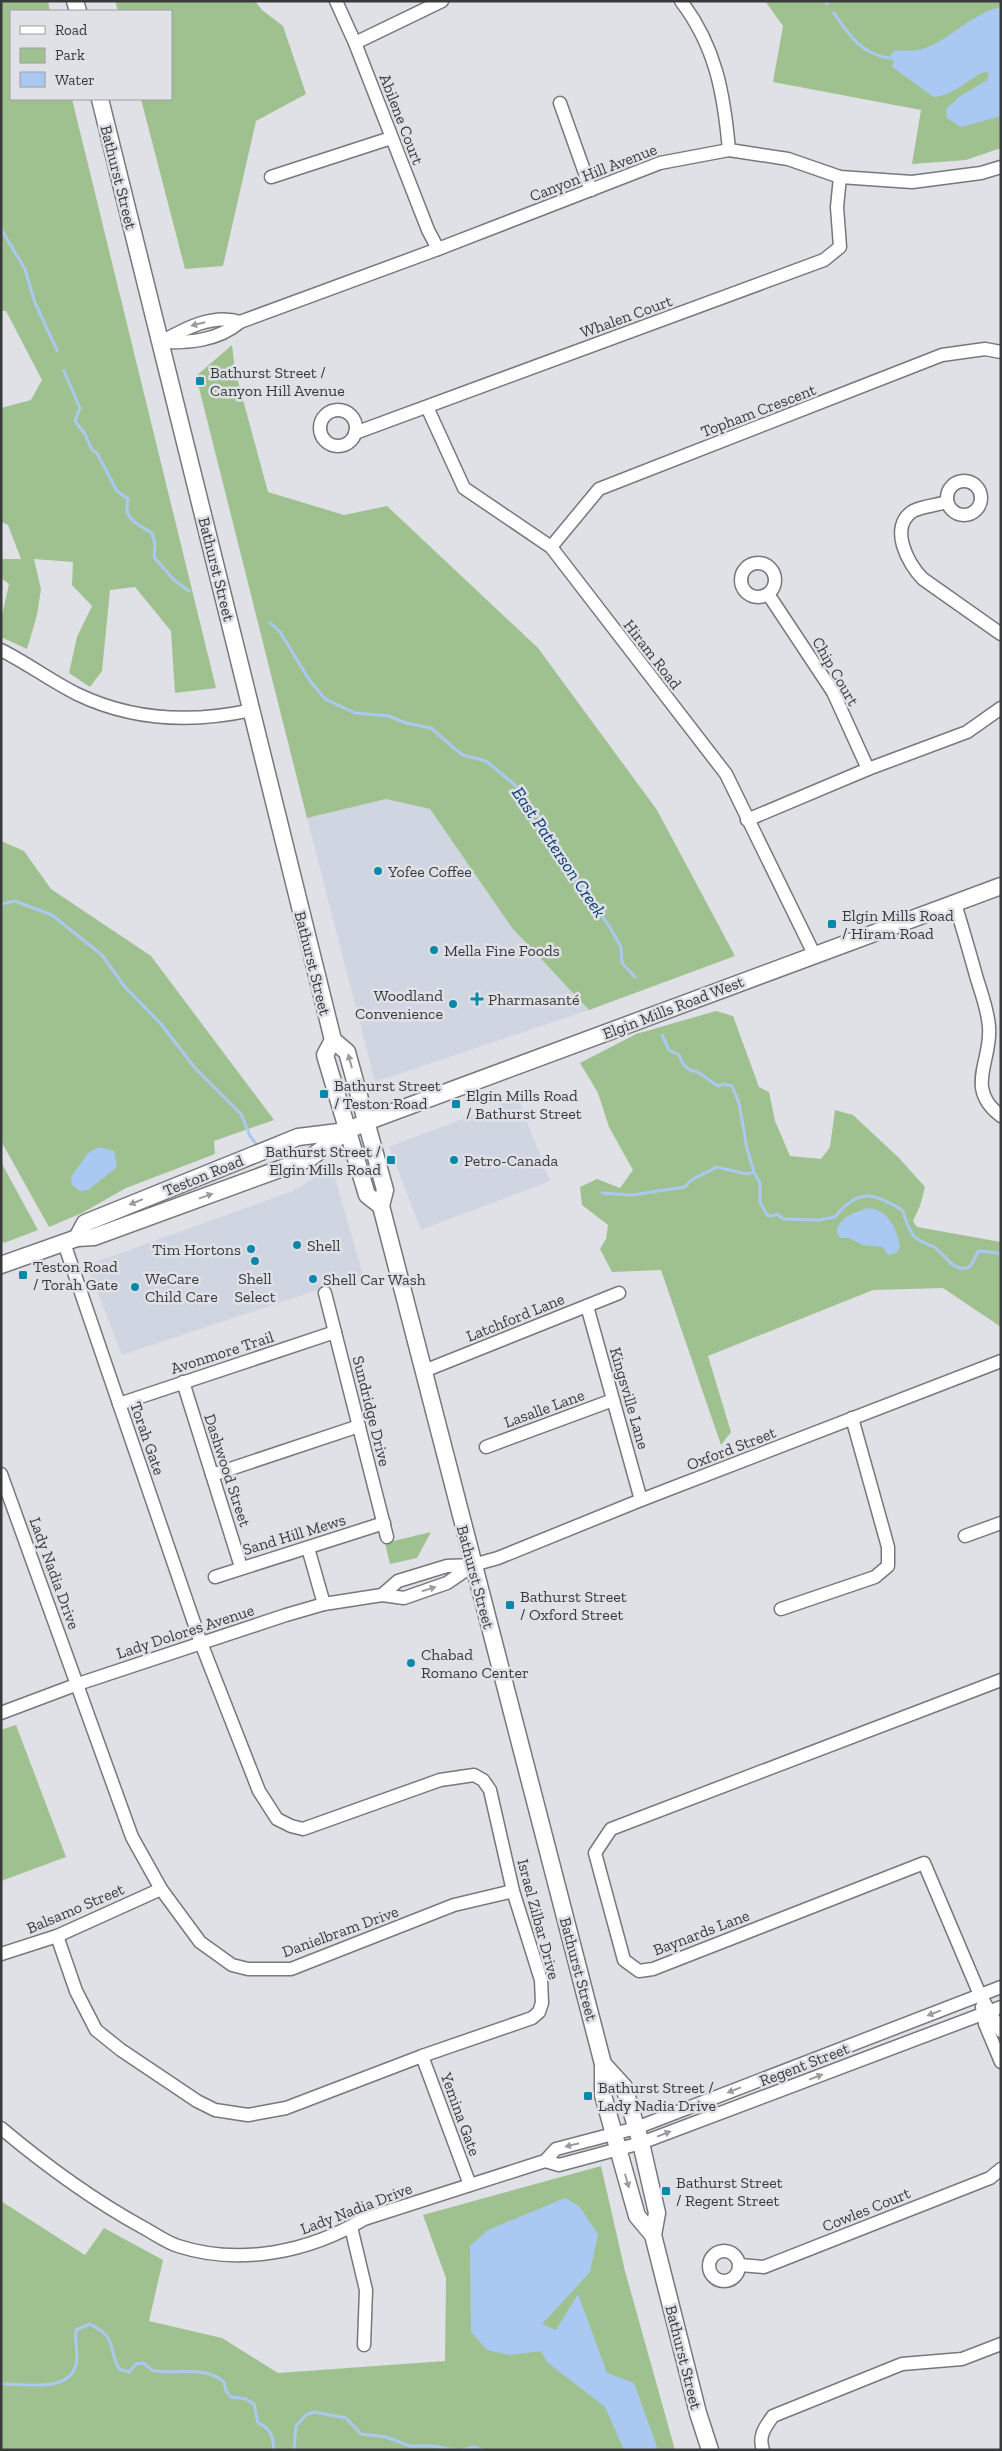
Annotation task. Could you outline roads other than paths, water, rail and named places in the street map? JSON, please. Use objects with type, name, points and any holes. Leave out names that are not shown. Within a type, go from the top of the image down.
[{"type":"main road","name":"Bathurst Street","points":[[100,100],[333,1040],[347,1052],[385,1190],[381,1206],[603,2064],[602,2095],[637,2216],[653,2235]]},
{"type":"main road","name":"Elgin Mills Road West","points":[[347,1131],[366,1122],[814,954],[1001,886]]},
{"type":"main road","name":"Bathurst Street","points":[[333,1040],[326,1055],[347,1131],[367,1196],[381,1206]]},
{"type":"main road","name":"Teston Road","points":[[70,1241],[84,1224],[298,1136],[347,1131]]},
{"type":"main road","name":"Teston Road","points":[[1,1265],[70,1241],[94,1237],[310,1158],[347,1131]]},
{"type":"main road","name":"Bathurst Street","points":[[603,2064],[624,2087],[639,2136],[657,2213],[653,2235],[698,2413],[710,2450]]},
{"type":"street","name":"Abilene Court","points":[[336,1],[355,43],[428,230],[438,249]]},
{"type":"street","points":[[355,43],[442,1]]},
{"type":"street","points":[[681,1],[694,19],[720,80],[729,150]]},
{"type":"street","points":[[560,103],[592,190]]},
{"type":"street","points":[[271,177],[391,138]]},
{"type":"street","name":"Canyon Hill Avenue","points":[[160,342],[188,343],[229,331],[240,322],[438,249],[660,163],[729,150],[788,159],[840,177],[912,182],[981,173],[1001,167]]},
{"type":"street","name":"Whalen Court","points":[[355,433],[824,260],[840,247],[837,208],[840,177]]},
{"type":"street","name":"Topham Crescent","points":[[551,547],[599,489],[942,355],[985,349],[1001,352]]},
{"type":"street","name":"Hiram Road","points":[[428,407],[464,488],[551,547],[726,774],[814,954]]},
{"type":"street","points":[[947,502],[914,511],[906,518],[902,530],[902,544],[905,556],[913,569],[923,579],[1001,634]]},
{"type":"street","name":"Chip Court","points":[[768,594],[833,692],[868,769]]},
{"type":"street","points":[[1,650],[99,704],[135,714],[174,719],[217,717],[252,710]]},
{"type":"street","points":[[747,820],[868,769],[967,732],[1001,708]]},
{"type":"street","points":[[955,904],[988,1016],[990,1043],[980,1083],[983,1095],[990,1106],[1001,1116]]},
{"type":"street","name":"Torah Gate","points":[[70,1241],[119,1404],[201,1643]]},
{"type":"street","name":"Sundridge Drive","points":[[325,1293],[387,1537]]},
{"type":"street","name":"Latchford Lane","points":[[424,1371],[619,1294]]},
{"type":"street","name":"Kingsville Lane","points":[[587,1306],[642,1500]]},
{"type":"street","name":"Avonmore Trail","points":[[119,1404],[335,1332]]},
{"type":"street","name":"Oxford Street","points":[[473,1565],[501,1557],[642,1500],[1001,1361]]},
{"type":"street","name":"Dashwood Street","points":[[183,1382],[241,1567]]},
{"type":"street","name":"Lasalle Lane","points":[[486,1446],[613,1400]]},
{"type":"street","points":[[781,1609],[875,1577],[888,1566],[888,1547],[852,1418]]},
{"type":"street","points":[[212,1475],[360,1426]]},
{"type":"street","name":"Lady Nadia Drive","points":[[1,1474],[78,1684]]},
{"type":"street","name":"Sand Hill Mews","points":[[215,1577],[241,1567],[308,1548],[384,1523]]},
{"type":"street","points":[[965,1536],[1001,1523]]},
{"type":"street","points":[[308,1548],[324,1604]]},
{"type":"street","name":"Lady Dolores Avenue","points":[[1,1713],[78,1684],[324,1604],[382,1595],[404,1598],[447,1583],[473,1565]]},
{"type":"street","name":"Israel Zilbar Drive","points":[[57,1936],[76,1991],[96,2030],[128,2056],[197,2102],[215,2110],[248,2115],[286,2108],[422,2056],[532,2018],[539,2012],[542,2003],[541,1980],[513,1891],[490,1790],[483,1780],[474,1776],[440,1780],[303,1829],[291,1826],[277,1819],[259,1791],[201,1643]]},
{"type":"street","name":"Baynards Lane","points":[[980,1995],[924,1863],[653,1969],[638,1971],[624,1960],[595,1853],[611,1829],[1001,1680]]},
{"type":"street","name":"Danielbram Drive","points":[[78,1684],[132,1837],[161,1889],[200,1942],[232,1965],[248,1969],[291,1969],[454,1905],[513,1891]]},
{"type":"street","name":"Balsamo Street","points":[[1,1954],[57,1936],[161,1889]]},
{"type":"street","name":"Regent Street","points":[[639,2136],[1001,1987]]},
{"type":"street","points":[[980,1995],[1001,2031]]},
{"type":"street","points":[[991,2011],[1001,2062]]},
{"type":"street","name":"Regent Street","points":[[616,2142],[639,2136],[991,2011]]},
{"type":"street","name":"Yemina Gate","points":[[422,2056],[470,2185]]},
{"type":"street","name":"Lady Nadia Drive","points":[[1,2128],[35,2156],[118,2214],[177,2245],[217,2254],[250,2256],[309,2244],[350,2227],[364,2218],[545,2161],[556,2149],[616,2142]]},
{"type":"street","name":"Cowles Court","points":[[740,2265],[764,2267],[990,2178],[1001,2169]]},
{"type":"street","points":[[350,2227],[366,2290],[364,2345]]},
{"type":"street","points":[[763,2450],[760,2442],[764,2428],[773,2416],[902,2364],[962,2358],[1001,2344]]},
{"type":"water","points":[[1001,7],[1001,116],[961,127],[947,118],[946,109],[959,97],[987,80],[989,73],[984,72],[948,93],[934,97],[894,68],[892,66],[894,62],[889,57],[894,51],[918,50],[928,47],[980,15]]},
{"type":"water","points":[[99,1147],[114,1151],[117,1167],[88,1190],[80,1191],[72,1185],[71,1177],[88,1153]]},
{"type":"water","points":[[868,1208],[881,1212],[891,1222],[897,1234],[900,1247],[896,1253],[888,1255],[883,1247],[863,1245],[849,1238],[841,1238],[837,1233],[840,1223],[844,1219]]},
{"type":"water","points":[[565,2198],[579,2206],[598,2234],[590,2272],[542,2324],[556,2330],[578,2294],[607,2373],[634,2383],[658,2450],[624,2450],[605,2407],[547,2362],[541,2351],[510,2355],[487,2350],[471,2332],[470,2246],[488,2230]]},
{"type":"waterway","points":[[834,13],[845,29],[863,48],[879,56],[889,58]]},
{"type":"waterway","name":"East Patterson Creek","points":[[1,229],[25,269],[35,303],[57,350]]},
{"type":"waterway","name":"East Patterson Creek","points":[[64,371],[80,408],[75,421],[85,434],[92,450],[97,453],[117,491],[128,499],[127,512],[129,516],[152,533],[155,544],[154,557],[174,580],[189,591]]},
{"type":"waterway","name":"East Patterson Creek","points":[[270,623],[280,632],[310,681],[325,699],[355,713],[389,716],[406,723],[431,728],[463,755],[486,761],[514,784],[538,815],[572,873],[609,926],[621,947],[622,963],[635,977]]},
{"type":"waterway","points":[[1,904],[15,901],[52,915],[102,955],[125,987],[161,1024],[195,1068],[241,1114],[250,1136],[258,1146]]},
{"type":"waterway","name":"East Patterson Creek","points":[[662,1035],[669,1050],[679,1055],[683,1064],[691,1071],[696,1071],[718,1086],[723,1084],[732,1086],[739,1103],[747,1149],[754,1172],[760,1183],[760,1202],[767,1215],[777,1214],[783,1219],[819,1220],[835,1217],[851,1201],[859,1197],[875,1197],[903,1211],[907,1224],[914,1236],[934,1247],[959,1268],[969,1267],[979,1251],[998,1253],[1001,1256]]},
{"type":"waterway","points":[[602,1193],[632,1195],[685,1187],[692,1180],[716,1167],[747,1174],[754,1172]]},
{"type":"waterway","points":[[1,2384],[43,2385],[64,2380],[71,2374],[76,2365],[76,2330],[90,2324],[99,2329],[109,2339],[119,2369],[129,2372],[136,2364],[143,2363],[153,2371],[200,2372],[217,2377],[224,2382],[226,2391],[231,2397],[246,2399],[254,2404],[258,2423],[269,2430],[274,2450]]},
{"type":"waterway","points":[[294,2450],[296,2426],[306,2415],[314,2412],[346,2418],[361,2434],[386,2437],[410,2446],[432,2446],[456,2450]]},
{"type":"waterway","points":[[462,2450],[474,2447],[482,2450]]},
{"type":"place","name":"Bathurst Street / Canyon Hill Avenue","points":[[200,381]]},
{"type":"place","name":"Yofee Coffee","points":[[378,871]]},
{"type":"place","name":"Elgin Mills Road / Hiram Road","points":[[832,924]]},
{"type":"place","name":"Mella Fine Foods","points":[[434,950]]},
{"type":"place","name":"Pharmasanté","points":[[477,999]]},
{"type":"place","name":"Woodland Convenience","points":[[453,1004]]},
{"type":"place","name":"Bathurst Street / Teston Road","points":[[324,1094]]},
{"type":"place","name":"Elgin Mills Road / Bathurst Street","points":[[456,1104]]},
{"type":"place","name":"Bathurst Street / Elgin Mills Road","points":[[391,1160]]},
{"type":"place","name":"Petro-Canada","points":[[454,1160]]},
{"type":"place","name":"Shell","points":[[297,1245]]},
{"type":"place","name":"Tim Hortons","points":[[251,1249]]},
{"type":"place","name":"Shell Select","points":[[255,1261]]},
{"type":"place","name":"Teston Road / Torah Gate","points":[[23,1275]]},
{"type":"place","name":"Shell Car Wash","points":[[313,1279]]},
{"type":"place","name":"WeCare Child Care","points":[[135,1287]]},
{"type":"place","name":"Bathurst Street / Oxford Street","points":[[510,1605]]},
{"type":"place","name":"Chabad Romano Center","points":[[411,1663]]},
{"type":"place","name":"Bathurst Street / Lady Nadia Drive","points":[[588,2096]]},
{"type":"place","name":"Bathurst Street / Regent Street","points":[[666,2191]]}]
